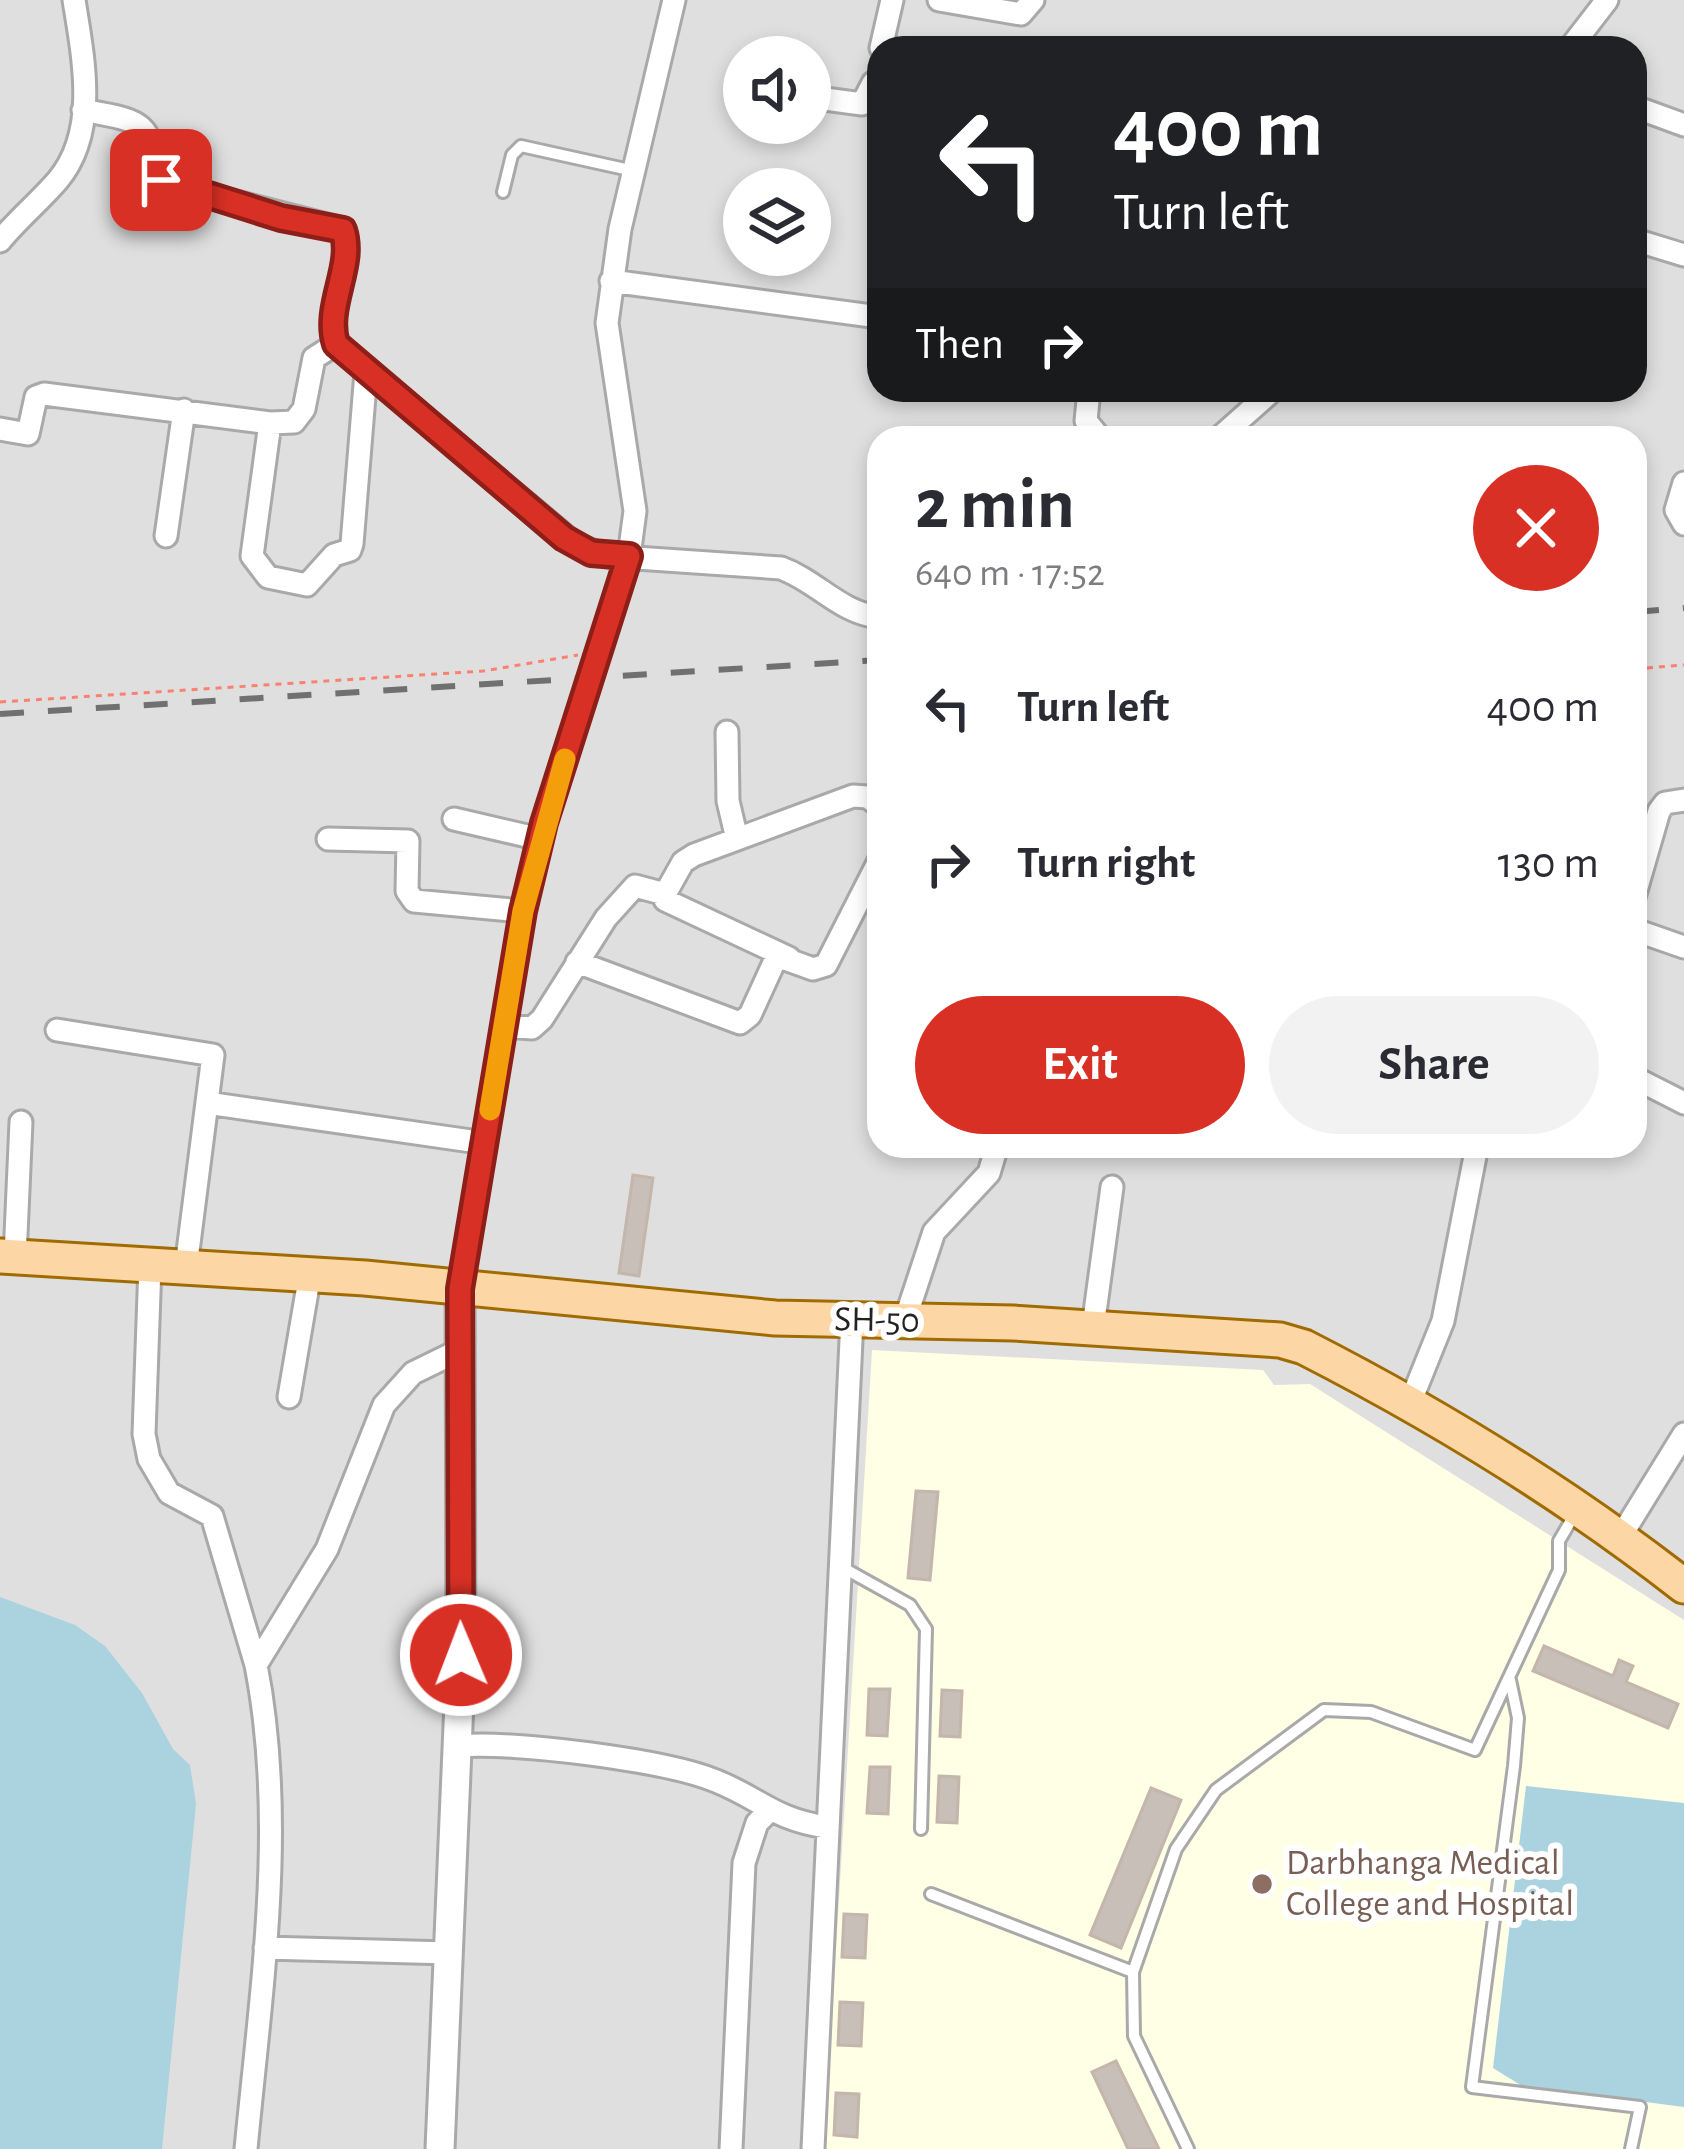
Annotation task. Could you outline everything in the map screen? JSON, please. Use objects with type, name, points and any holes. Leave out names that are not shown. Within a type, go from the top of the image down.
[{"type":"main road","name":"SH-50","points":[[8,1257],[310,1274],[775,1318],[1093,1327],[1280,1340],[1304,1347],[1410,1403],[1621,1536],[1684,1586]]},
{"type":"street","points":[[0,241],[70,161],[83,110],[83,50],[74,0]]},
{"type":"street","points":[[440,2149],[458,1746],[460,1289],[523,911],[540,839],[629,556],[635,511],[610,367],[611,281],[674,0]]},
{"type":"street","points":[[884,36],[892,0]]},
{"type":"street","points":[[939,0],[1022,14],[1033,0]]},
{"type":"street","points":[[1579,36],[1607,0]]},
{"type":"street","points":[[831,100],[862,104],[867,97]]},
{"type":"street","points":[[83,110],[139,122],[153,141],[155,173],[170,185],[343,230],[347,243],[332,320],[336,344],[564,538],[591,553],[781,568],[802,576],[846,609],[867,614]]},
{"type":"street","points":[[1647,111],[1684,124]]},
{"type":"street","points":[[1647,244],[1684,255]]},
{"type":"street","points":[[611,281],[867,315]]},
{"type":"street","points":[[0,429],[32,431],[39,394],[270,423],[300,416],[314,358],[336,344]]},
{"type":"street","points":[[270,423],[252,556],[268,577],[308,585],[334,555],[350,550],[352,544],[366,372]]},
{"type":"street","points":[[1232,426],[1260,402]]},
{"type":"street","points":[[166,536],[184,410]]},
{"type":"street","points":[[1684,483],[1676,510],[1684,524]]},
{"type":"street","points":[[727,732],[728,801],[737,839]]},
{"type":"street","points":[[505,1026],[532,1028],[542,1019],[635,886],[665,894],[689,858],[853,796],[867,796]]},
{"type":"street","points":[[1647,854],[1665,803],[1684,800]]},
{"type":"street","points":[[454,819],[540,839]]},
{"type":"street","points":[[328,839],[407,842],[407,891],[414,901],[523,911]]},
{"type":"street","points":[[665,900],[813,969],[826,965],[867,885]]},
{"type":"street","points":[[1647,934],[1684,947]]},
{"type":"street","points":[[578,962],[740,1023],[750,1015],[771,961],[790,958]]},
{"type":"street","points":[[57,1030],[207,1050],[213,1064],[187,1267]]},
{"type":"street","points":[[1647,1084],[1684,1102]]},
{"type":"street","points":[[207,1103],[485,1143]]},
{"type":"street","points":[[8,1257],[21,1122]]},
{"type":"street","points":[[905,1320],[934,1232],[989,1173],[994,1158]]},
{"type":"street","points":[[1410,1403],[1443,1322],[1475,1158]]},
{"type":"street","points":[[1093,1327],[1112,1187]]},
{"type":"street","points":[[150,1265],[144,1434],[149,1459],[177,1501],[212,1516],[256,1665],[271,1761],[265,1948],[246,2149]]},
{"type":"street","points":[[289,1397],[310,1274]]},
{"type":"street","points":[[813,2149],[852,1319]]},
{"type":"street","points":[[256,1665],[327,1549],[384,1405],[412,1373],[458,1351]]},
{"type":"street","points":[[1621,1536],[1684,1434]]},
{"type":"street","points":[[458,1746],[515,1744],[694,1774],[734,1790],[768,1812],[826,1827]]},
{"type":"street","points":[[731,2149],[744,1862],[758,1822],[768,1812]]},
{"type":"street","points":[[265,1948],[449,1953]]},
{"type":"lane","points":[[503,191],[512,155],[521,146],[634,171]]},
{"type":"lane","points":[[1188,2149],[1134,2036],[1133,1972],[1176,1849],[1216,1790],[1324,1710],[1371,1712],[1475,1750],[1559,1570],[1559,1541],[1577,1511]]},
{"type":"lane","points":[[839,1565],[910,1605],[926,1629],[921,1829]]},
{"type":"lane","points":[[1509,1677],[1518,1718],[1514,1766],[1472,2087],[1640,2107],[1631,2149]]},
{"type":"lane","points":[[931,1894],[1133,1972]]},
{"type":"path","points":[[0,702],[484,670],[602,650]]},
{"type":"path","points":[[1647,668],[1684,665]]},
{"type":"shaded area","points":[[0,0],[1684,0],[1684,2149],[0,2149]]},
{"type":"shaded area","name":"Darbhanga Medical College and Hospital","points":[[872,1350],[1263,1370],[1274,1385],[1310,1384],[1684,1620],[1684,2149],[824,2149]]},
{"type":"water","points":[[0,1597],[75,1625],[105,1646],[142,1693],[173,1749],[190,1765],[196,1804],[162,2149],[0,2149]]},
{"type":"water","points":[[1526,1786],[1684,1803],[1684,2107],[1522,2086],[1493,2068]]},
{"type":"building","points":[[633,1175],[653,1178],[639,1276],[619,1273]]},
{"type":"building","points":[[916,1491],[938,1492],[930,1580],[908,1578]]},
{"type":"building","points":[[1544,1646],[1613,1676],[1619,1660],[1633,1666],[1626,1682],[1678,1704],[1668,1728],[1533,1671]]},
{"type":"building","points":[[869,1689],[890,1689],[887,1736],[867,1735]]},
{"type":"building","points":[[942,1690],[962,1691],[960,1737],[940,1736]]},
{"type":"building","points":[[870,1767],[890,1767],[888,1814],[867,1813]]},
{"type":"building","points":[[939,1776],[959,1777],[957,1823],[937,1822]]},
{"type":"building","points":[[1151,1788],[1181,1800],[1121,1948],[1090,1935]]},
{"type":"building","points":[[844,1914],[867,1915],[865,1958],[842,1957]]},
{"type":"building","points":[[840,2002],[863,2003],[861,2046],[838,2045]]},
{"type":"building","points":[[1116,2061],[1159,2149],[1128,2149],[1092,2072]]},
{"type":"building","points":[[836,2093],[859,2094],[857,2137],[834,2135]]},
{"type":"railway","points":[[1647,611],[1684,608]]},
{"type":"railway","points":[[0,714],[867,661]]},
{"type":"slow traffic","points":[[490,1110],[523,911],[565,759]]},
{"type":"place","name":"Darbhanga Medical College and Hospital","points":[[1262,1884]]},
{"type":"route","points":[[161,180],[281,218],[343,230],[347,243],[332,320],[336,344],[564,538],[591,553],[629,556],[544,823],[523,911],[460,1289],[461,1655]]}]
